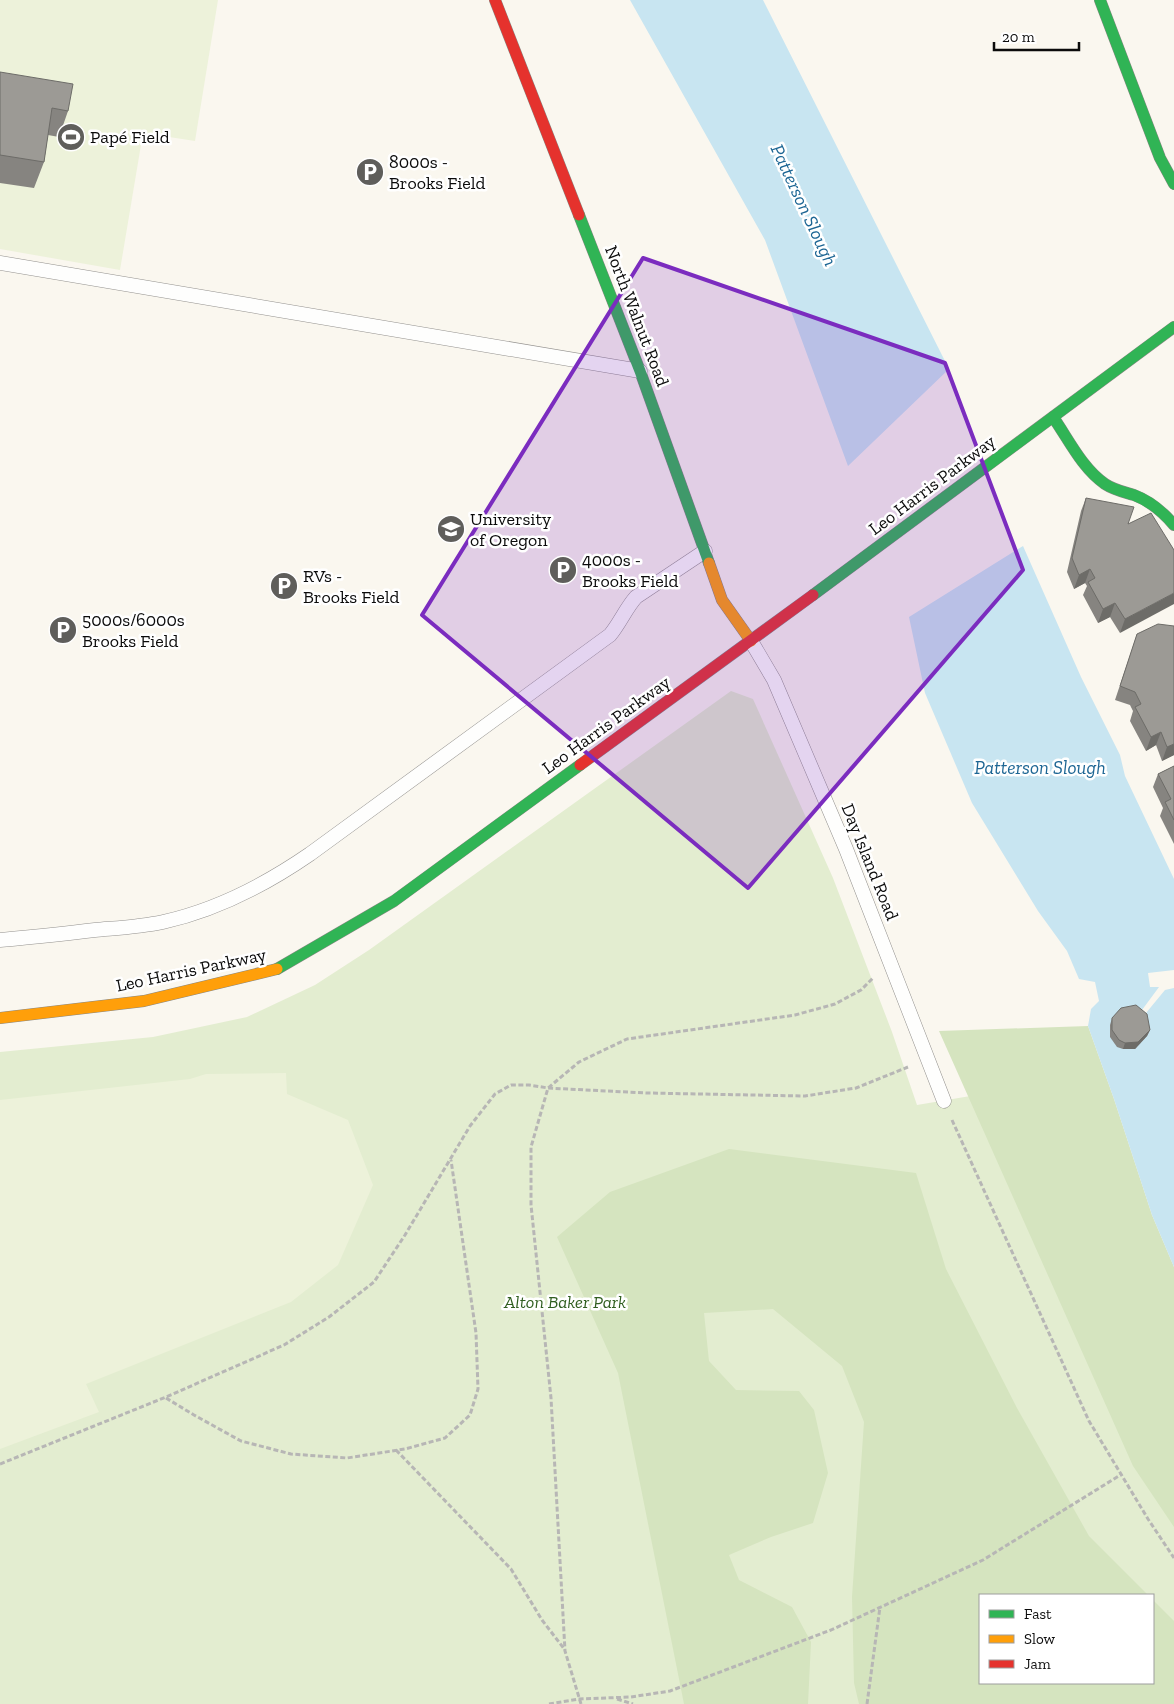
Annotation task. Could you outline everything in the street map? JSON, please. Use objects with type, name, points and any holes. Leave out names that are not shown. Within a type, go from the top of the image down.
[{"type":"street","name":"North Walnut Road","points":[[495,0],[640,371],[722,600],[751,641]]},
{"type":"street","points":[[1100,0],[1160,158],[1174,184]]},
{"type":"street","name":"Leo Harris Parkway","points":[[0,1018],[144,1001],[278,969],[394,901],[751,641],[1174,327]]},
{"type":"street","points":[[1053,418],[1096,478],[1107,486],[1137,497],[1152,505],[1167,516],[1174,525]]},
{"type":"lane","points":[[0,263],[640,371]]},
{"type":"lane","points":[[0,940],[123,928],[161,922],[193,914],[229,900],[275,878],[610,635],[618,626],[630,603],[636,597],[705,551]]},
{"type":"lane","name":"Day Island Road","points":[[751,641],[778,689],[846,849],[944,1101]]},
{"type":"path","points":[[581,1704],[565,1651],[551,1398],[530,1205],[531,1148],[548,1088],[579,1062],[627,1039],[795,1015],[835,1004],[861,990],[890,961]]},
{"type":"path","points":[[0,1464],[166,1397],[284,1345],[329,1317],[374,1282],[451,1160],[470,1126],[495,1094],[511,1085],[694,1095],[804,1096],[856,1088],[928,1060]]},
{"type":"path","points":[[944,1101],[1090,1421],[1174,1558]]},
{"type":"path","points":[[166,1397],[241,1441],[291,1454],[346,1458],[396,1450],[446,1438],[470,1415],[478,1389],[476,1332],[451,1160]]},
{"type":"path","points":[[396,1450],[511,1569],[542,1620],[565,1651]]},
{"type":"path","points":[[549,1704],[579,1699],[631,1697],[670,1692],[831,1630],[983,1560],[1122,1474]]},
{"type":"path","points":[[867,1704],[880,1607]]},
{"type":"path","points":[[613,1698],[633,1704]]},
{"type":"highlighted area","points":[[643,258],[945,363],[1023,570],[748,888],[422,615]]},
{"type":"green space","name":"Papé Field","points":[[0,0],[218,0],[195,141],[143,133],[120,270],[0,249]]},
{"type":"green space","name":"Alton Baker Park","points":[[731,691],[753,699],[833,878],[892,1032],[917,1105],[1047,1083],[1174,1395],[1174,1704],[0,1704],[0,1052],[153,1037],[247,1017],[315,985],[369,950]]},
{"type":"green space","points":[[1088,1026],[1152,1215],[1174,1267],[1174,1527],[1133,1466],[939,1031]]},
{"type":"green space","points":[[286,1073],[287,1094],[348,1120],[373,1185],[338,1265],[291,1302],[86,1384],[99,1412],[0,1449],[0,1100],[190,1079],[206,1074]]},
{"type":"green space","points":[[729,1149],[916,1173],[946,1269],[1017,1408],[1089,1536],[1147,1594],[979,1594],[979,1684],[1154,1684],[1154,1601],[1174,1621],[1174,1704],[859,1704],[854,1683],[852,1597],[864,1422],[842,1366],[773,1309],[704,1313],[709,1361],[736,1390],[799,1391],[814,1410],[828,1473],[813,1523],[771,1537],[729,1555],[739,1580],[792,1607],[811,1642],[808,1704],[684,1704],[618,1373],[557,1237],[610,1192]]},
{"type":"water","name":"Patterson Slough","points":[[630,0],[763,0],[949,369],[848,466],[765,240]]},
{"type":"water","name":"Patterson Slough","points":[[1023,546],[1081,677],[1120,755],[1125,776],[1174,879],[1174,1267],[1152,1215],[1088,1026],[1091,1009],[1099,1001],[1095,982],[1079,979],[1067,951],[1038,911],[972,803],[925,693],[909,617]]},
{"type":"pier","points":[[1174,970],[1174,988],[1165,990],[1146,1013],[1142,1010],[1159,987],[1150,987],[1148,973]]},
{"type":"building","points":[[0,72],[73,84],[68,111],[52,108],[44,162],[0,155]]},
{"type":"building","points":[[1086,498],[1134,507],[1128,524],[1151,513],[1174,550],[1174,593],[1125,619],[1115,603],[1103,609],[1088,582],[1095,578],[1090,569],[1079,575],[1072,558]]},
{"type":"building","points":[[1158,624],[1174,626],[1174,744],[1167,747],[1161,732],[1151,737],[1135,707],[1141,704],[1135,692],[1120,686],[1137,634]]},
{"type":"building","points":[[1174,766],[1174,820],[1165,802],[1171,799],[1158,774]]},
{"type":"building","points":[[1136,1005],[1147,1014],[1150,1030],[1138,1042],[1125,1043],[1119,1040],[1112,1030],[1112,1018],[1121,1008]]},
{"type":"traffic: fast","points":[[1100,0],[1160,158],[1174,184]]},
{"type":"traffic: fast","points":[[579,215],[640,371],[709,563]]},
{"type":"traffic: fast","points":[[813,595],[1174,327]]},
{"type":"traffic: fast","points":[[1053,417],[1089,470],[1112,488],[1145,500],[1161,511],[1174,525]]},
{"type":"traffic: fast","points":[[277,969],[394,901],[580,765]]},
{"type":"traffic: slow","points":[[709,563],[722,600],[751,641]]},
{"type":"traffic: slow","points":[[0,1018],[144,1001],[277,969]]},
{"type":"traffic: jam","points":[[495,0],[579,215]]},
{"type":"traffic: jam","points":[[580,765],[813,595]]},
{"type":"place","name":"Papé Field","points":[[71,137]]},
{"type":"place","name":"8000s - Brooks Field","points":[[370,172]]},
{"type":"place","name":"University of Oregon","points":[[451,529]]},
{"type":"place","name":"4000s - Brooks Field","points":[[563,570]]},
{"type":"place","name":"RVs - Brooks Field","points":[[284,586]]},
{"type":"place","name":"5000s/6000s Brooks Field","points":[[63,630]]}]
